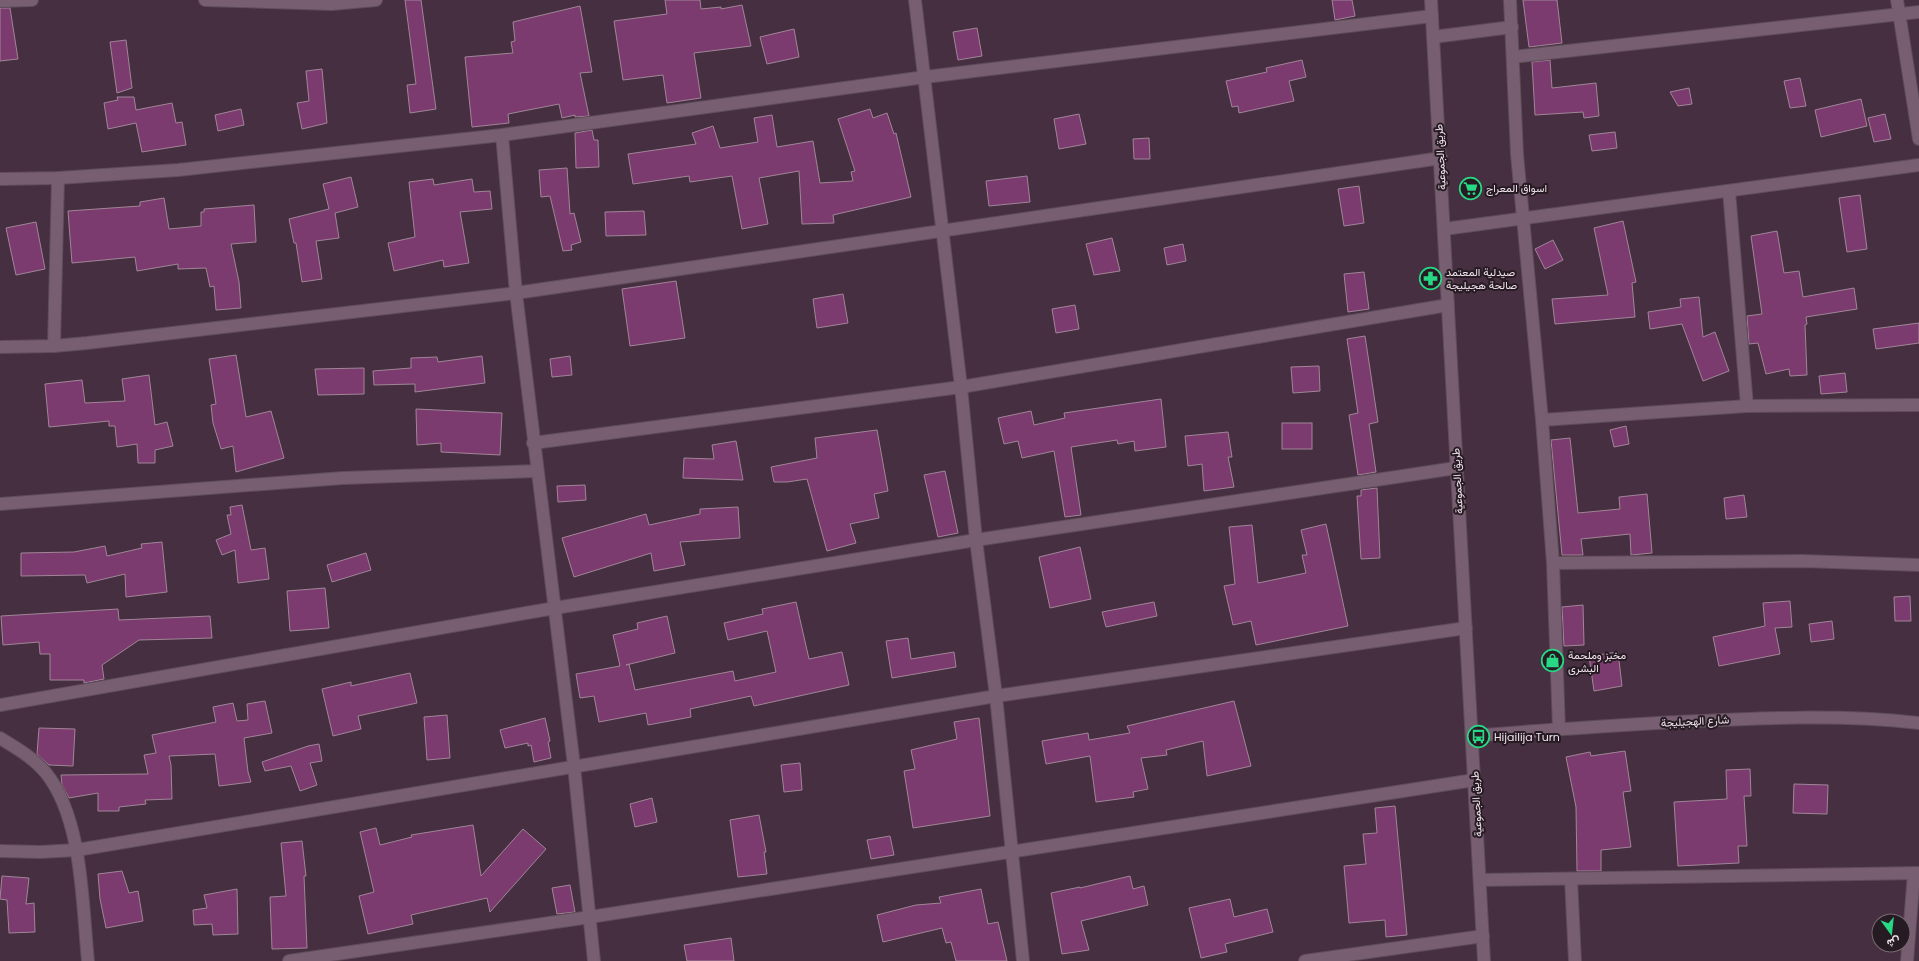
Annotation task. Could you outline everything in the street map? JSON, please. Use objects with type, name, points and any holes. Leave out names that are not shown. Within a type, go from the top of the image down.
[{"type":"street","points":[[0,1],[32,0]]},
{"type":"street","points":[[205,0],[332,4],[376,0]]},
{"type":"street","points":[[915,0],[961,387],[976,540],[996,696],[1023,961]]},
{"type":"street","name":"طريق الجموعية","points":[[1431,0],[1441,158],[1456,468],[1484,961]]},
{"type":"street","points":[[1510,0],[1517,154],[1542,420],[1553,563],[1559,729]]},
{"type":"street","points":[[1897,0],[1919,139]]},
{"type":"street","points":[[1513,57],[1919,12]]},
{"type":"street","points":[[0,179],[58,178],[178,170],[502,135],[925,77],[1432,16]]},
{"type":"street","points":[[1433,37],[1512,27]]},
{"type":"street","points":[[502,135],[516,293],[533,443],[574,766],[594,961]]},
{"type":"street","points":[[0,346],[54,346],[516,293],[1441,158]]},
{"type":"street","points":[[1444,229],[1919,165]]},
{"type":"street","points":[[54,346],[58,178]]},
{"type":"street","points":[[1729,191],[1747,406]]},
{"type":"street","points":[[533,443],[961,387],[1448,305]]},
{"type":"street","points":[[1542,420],[1747,406],[1919,405]]},
{"type":"street","points":[[0,705],[554,608],[976,540],[1456,468]]},
{"type":"street","points":[[0,504],[343,478],[537,471]]},
{"type":"street","points":[[1553,563],[1803,561],[1919,565]]},
{"type":"street","points":[[0,851],[40,852],[77,850],[996,696],[1466,628]]},
{"type":"street","name":"شارع الهجيليجة","points":[[1472,736],[1559,729],[1750,718],[1837,718],[1919,723]]},
{"type":"street","points":[[0,738],[34,761],[46,772],[55,785],[71,824],[77,850],[88,961]]},
{"type":"street","points":[[289,961],[590,918],[1474,780]]},
{"type":"street","points":[[1480,880],[1916,873],[1908,961]]},
{"type":"street","points":[[1571,879],[1575,961]]},
{"type":"street","points":[[1305,961],[1483,936]]},
{"type":"building","points":[[405,0],[421,0],[436,109],[410,113],[407,85],[416,84]]},
{"type":"building","points":[[665,0],[700,0],[701,9],[721,7],[721,9],[742,5],[751,46],[694,53],[701,98],[667,103],[663,75],[623,80],[614,21],[667,14]]},
{"type":"building","points":[[1332,0],[1352,0],[1355,16],[1335,20]]},
{"type":"building","points":[[1523,0],[1557,0],[1562,43],[1529,47]]},
{"type":"building","points":[[580,6],[592,72],[580,73],[589,116],[575,117],[575,115],[562,118],[559,104],[508,114],[509,123],[472,127],[465,57],[513,53],[511,42],[515,41],[513,22]]},
{"type":"building","points":[[0,8],[10,8],[18,59],[0,61]]},
{"type":"building","points":[[977,28],[982,56],[958,60],[953,32]]},
{"type":"building","points":[[794,29],[799,57],[767,64],[760,37]]},
{"type":"building","points":[[126,40],[132,88],[117,93],[110,42]]},
{"type":"building","points":[[1302,60],[1306,77],[1289,81],[1294,101],[1239,113],[1238,106],[1232,107],[1226,81],[1267,72],[1266,68]]},
{"type":"building","points":[[1550,60],[1552,88],[1596,83],[1599,116],[1584,118],[1583,112],[1535,115],[1532,62]]},
{"type":"building","points":[[322,69],[327,123],[302,129],[297,103],[309,101],[306,71]]},
{"type":"building","points":[[1800,78],[1806,106],[1790,108],[1784,81]]},
{"type":"building","points":[[1689,88],[1692,104],[1678,106],[1670,92]]},
{"type":"building","points":[[117,97],[134,97],[136,110],[172,103],[176,123],[182,122],[186,145],[142,152],[136,123],[108,129],[104,103],[118,100]]},
{"type":"building","points":[[1861,99],[1867,126],[1821,137],[1815,110]]},
{"type":"building","points":[[241,109],[244,125],[218,131],[215,115]]},
{"type":"building","points":[[870,109],[873,118],[887,113],[894,134],[896,133],[911,197],[833,215],[834,223],[802,224],[799,171],[759,178],[768,224],[742,229],[732,176],[690,182],[689,176],[633,184],[628,154],[696,144],[692,133],[713,126],[720,148],[758,142],[754,118],[772,115],[777,147],[813,141],[820,183],[853,181],[851,172],[855,171],[838,119]]},
{"type":"building","points":[[1079,114],[1086,144],[1059,149],[1054,119]]},
{"type":"building","points":[[1885,114],[1891,139],[1874,142],[1868,118]]},
{"type":"building","points":[[592,130],[594,140],[598,140],[599,167],[576,168],[575,133]]},
{"type":"building","points":[[1615,132],[1617,148],[1592,151],[1589,135]]},
{"type":"building","points":[[1149,138],[1150,159],[1134,159],[1133,139]]},
{"type":"building","points":[[567,168],[570,214],[574,213],[581,242],[571,245],[572,250],[563,251],[550,196],[541,197],[539,170]]},
{"type":"building","points":[[1027,176],[1030,202],[989,206],[986,181]]},
{"type":"building","points":[[351,177],[358,207],[335,213],[339,238],[316,241],[322,279],[302,282],[296,243],[294,243],[289,219],[329,209],[323,184]]},
{"type":"building","points":[[433,179],[434,185],[472,179],[474,192],[490,191],[492,209],[460,212],[469,263],[444,267],[443,260],[394,271],[388,243],[415,237],[409,182]]},
{"type":"building","points":[[1359,186],[1364,223],[1344,226],[1338,189]]},
{"type":"building","points":[[1860,195],[1867,249],[1847,252],[1839,198]]},
{"type":"building","points":[[164,198],[169,229],[201,226],[201,212],[204,212],[204,209],[254,205],[256,242],[231,244],[239,282],[241,308],[216,310],[214,286],[210,287],[206,268],[178,269],[178,264],[137,271],[135,257],[72,263],[68,211],[140,206],[140,202]]},
{"type":"building","points":[[644,211],[646,235],[606,236],[605,212]]},
{"type":"building","points":[[1623,221],[1636,282],[1632,283],[1635,317],[1555,324],[1552,299],[1608,295],[1594,228]]},
{"type":"building","points":[[36,222],[45,269],[16,275],[6,228]]},
{"type":"building","points":[[1777,231],[1784,273],[1799,271],[1803,297],[1854,288],[1857,309],[1806,317],[1807,375],[1790,376],[1789,369],[1766,374],[1758,343],[1749,344],[1747,316],[1762,314],[1751,236]]},
{"type":"building","points":[[1112,238],[1120,271],[1094,275],[1086,244]]},
{"type":"building","points":[[1553,240],[1563,260],[1545,269],[1535,249]]},
{"type":"building","points":[[1183,244],[1186,261],[1167,265],[1164,248]]},
{"type":"building","points":[[1364,272],[1369,309],[1348,312],[1344,274]]},
{"type":"building","points":[[676,281],[685,338],[630,346],[622,289]]},
{"type":"building","points":[[843,294],[848,323],[817,328],[813,299]]},
{"type":"building","points":[[1699,297],[1703,337],[1715,332],[1729,371],[1703,381],[1682,324],[1650,329],[1648,312],[1681,307],[1680,299]]},
{"type":"building","points":[[1075,305],[1079,329],[1056,333],[1052,309]]},
{"type":"building","points":[[1919,323],[1919,343],[1876,349],[1873,329]]},
{"type":"building","points":[[1365,336],[1378,422],[1369,424],[1376,472],[1358,475],[1349,415],[1358,413],[1347,339]]},
{"type":"building","points":[[236,355],[246,417],[271,411],[284,458],[236,472],[233,446],[221,449],[213,423],[211,405],[216,404],[209,359]]},
{"type":"building","points":[[482,356],[485,383],[415,392],[415,384],[374,385],[373,371],[411,368],[411,358],[437,357],[438,362]]},
{"type":"building","points":[[570,356],[572,375],[552,377],[550,359]]},
{"type":"building","points":[[1319,366],[1320,391],[1293,393],[1291,367]]},
{"type":"building","points":[[364,368],[364,394],[318,395],[315,369]]},
{"type":"building","points":[[1845,373],[1847,392],[1821,394],[1819,376]]},
{"type":"building","points":[[149,375],[155,425],[167,422],[173,446],[155,450],[155,463],[138,463],[137,444],[117,447],[115,426],[109,426],[109,421],[49,427],[45,384],[82,380],[85,403],[125,401],[122,379]]},
{"type":"building","points":[[1161,399],[1166,447],[1135,451],[1134,441],[1118,444],[1117,440],[1071,447],[1081,515],[1065,517],[1054,451],[1022,458],[1018,441],[1004,444],[998,418],[1031,411],[1034,425],[1065,418],[1064,413]]},
{"type":"building","points":[[416,409],[502,413],[500,455],[441,452],[441,443],[417,445]]},
{"type":"building","points":[[1282,423],[1312,423],[1312,449],[1282,449]]},
{"type":"building","points":[[1626,426],[1629,444],[1614,447],[1610,430]]},
{"type":"building","points":[[877,430],[888,491],[874,494],[879,518],[850,524],[856,543],[827,551],[807,479],[774,482],[771,467],[817,458],[815,438]]},
{"type":"building","points":[[1228,432],[1232,457],[1228,457],[1234,487],[1204,491],[1202,464],[1188,466],[1185,436]]},
{"type":"building","points":[[1570,438],[1578,513],[1620,509],[1619,497],[1647,494],[1652,553],[1631,555],[1630,534],[1581,539],[1583,555],[1562,555],[1551,440]]},
{"type":"building","points":[[736,441],[743,480],[683,478],[684,458],[714,459],[712,445]]},
{"type":"building","points":[[945,471],[958,533],[938,537],[924,475]]},
{"type":"building","points":[[585,485],[586,500],[558,502],[557,486]]},
{"type":"building","points":[[1377,488],[1380,558],[1361,559],[1357,496],[1361,496],[1361,490]]},
{"type":"building","points":[[1744,495],[1747,517],[1726,519],[1724,498]]},
{"type":"building","points":[[242,505],[251,550],[265,548],[269,579],[238,583],[235,550],[222,555],[216,540],[231,534],[227,515],[231,515],[230,507]]},
{"type":"building","points":[[738,507],[740,538],[680,542],[685,565],[654,571],[651,553],[574,577],[562,538],[646,514],[649,525],[700,514],[700,509]]},
{"type":"building","points":[[1326,524],[1348,626],[1256,645],[1251,621],[1233,625],[1224,586],[1235,584],[1229,527],[1252,525],[1258,583],[1306,573],[1302,555],[1307,555],[1301,530]]},
{"type":"building","points":[[162,542],[167,592],[126,597],[125,574],[87,583],[85,575],[21,576],[21,553],[74,552],[105,546],[107,556],[142,548],[141,544]]},
{"type":"building","points":[[1080,547],[1091,599],[1050,608],[1039,557]]},
{"type":"building","points":[[366,553],[371,570],[332,582],[327,565]]},
{"type":"building","points":[[325,588],[329,628],[290,631],[287,591]]},
{"type":"building","points":[[1910,596],[1911,621],[1895,621],[1894,597]]},
{"type":"building","points":[[1790,601],[1792,627],[1775,628],[1780,654],[1719,666],[1713,637],[1765,626],[1763,603]]},
{"type":"building","points":[[796,602],[809,659],[842,652],[849,685],[754,706],[751,696],[690,709],[691,717],[648,725],[646,713],[599,722],[594,696],[580,698],[576,674],[620,666],[613,635],[638,629],[637,623],[667,616],[675,653],[629,664],[635,690],[733,671],[735,681],[776,672],[767,631],[728,640],[724,623],[763,614],[762,609]]},
{"type":"building","points":[[1154,602],[1157,616],[1106,627],[1102,612]]},
{"type":"building","points":[[1583,605],[1584,645],[1564,646],[1562,607]]},
{"type":"building","points":[[118,609],[119,620],[210,616],[212,638],[139,640],[102,665],[104,679],[84,683],[84,680],[50,680],[50,654],[40,654],[39,642],[3,645],[1,616]]},
{"type":"building","points":[[1832,621],[1834,639],[1811,642],[1809,624]]},
{"type":"building","points":[[908,638],[911,659],[954,652],[956,667],[892,678],[886,641]]},
{"type":"building","points":[[1618,652],[1622,686],[1594,691],[1589,656]]},
{"type":"building","points":[[410,673],[417,703],[358,716],[361,729],[333,736],[322,689],[351,682],[351,686]]},
{"type":"building","points":[[265,701],[272,733],[244,738],[248,772],[251,782],[219,786],[215,754],[169,756],[171,765],[172,799],[145,800],[146,804],[119,807],[119,811],[98,811],[98,793],[69,798],[62,785],[61,775],[148,774],[144,755],[156,753],[152,735],[216,722],[213,707],[233,703],[237,721],[248,720],[247,704]]},
{"type":"building","points":[[1234,701],[1251,766],[1207,776],[1203,741],[1166,750],[1167,755],[1141,758],[1148,789],[1133,792],[1134,797],[1096,802],[1090,756],[1046,764],[1042,741],[1088,733],[1089,740],[1130,733],[1127,726]]},
{"type":"building","points":[[447,715],[450,758],[427,760],[424,717]]},
{"type":"building","points":[[545,718],[550,741],[548,742],[551,758],[534,762],[531,745],[528,746],[528,743],[505,748],[500,730]]},
{"type":"building","points":[[979,718],[990,816],[913,828],[904,771],[915,769],[911,750],[957,739],[954,722]]},
{"type":"building","points":[[39,728],[75,729],[73,766],[49,765],[37,754]]},
{"type":"building","points":[[319,744],[322,761],[310,763],[317,785],[300,791],[291,766],[265,771],[262,762],[308,746]]},
{"type":"building","points":[[1625,751],[1631,791],[1623,792],[1631,847],[1601,850],[1601,871],[1577,871],[1576,807],[1566,757],[1590,752],[1591,756]]},
{"type":"building","points":[[800,763],[802,790],[784,792],[781,765]]},
{"type":"building","points":[[1750,769],[1751,796],[1744,796],[1747,846],[1738,846],[1739,863],[1678,866],[1674,802],[1727,799],[1726,770]]},
{"type":"building","points":[[1794,784],[1828,785],[1827,814],[1793,813]]},
{"type":"building","points":[[652,798],[657,822],[635,827],[630,804]]},
{"type":"building","points":[[1395,806],[1407,935],[1386,937],[1385,920],[1349,923],[1344,866],[1366,864],[1363,834],[1377,833],[1375,808]]},
{"type":"building","points":[[759,815],[766,852],[764,852],[767,874],[738,877],[730,820]]},
{"type":"building","points":[[473,825],[481,876],[523,829],[546,849],[490,912],[487,898],[411,915],[413,924],[368,934],[359,896],[374,892],[360,832],[376,828],[380,845],[412,837],[411,835]]},
{"type":"building","points":[[890,836],[894,855],[871,859],[867,840]]},
{"type":"building","points":[[302,841],[306,876],[304,876],[307,948],[272,949],[270,897],[286,896],[281,843]]},
{"type":"building","points":[[122,871],[129,893],[138,891],[143,921],[106,928],[100,899],[98,874]]},
{"type":"building","points":[[2,876],[29,878],[26,904],[34,903],[35,932],[9,933],[7,900],[0,899]]},
{"type":"building","points":[[1130,876],[1133,889],[1144,886],[1148,905],[1081,921],[1089,950],[1062,954],[1051,893],[1080,888]]},
{"type":"building","points":[[570,885],[575,912],[557,914],[552,888]]},
{"type":"building","points":[[237,889],[238,934],[213,935],[212,924],[194,925],[193,910],[207,908],[204,895]]},
{"type":"building","points":[[981,889],[988,924],[998,922],[1007,961],[956,961],[951,942],[946,943],[942,928],[883,942],[877,915],[916,905],[941,903],[939,897]]},
{"type":"building","points":[[1230,899],[1234,917],[1267,909],[1273,932],[1225,944],[1227,952],[1201,958],[1189,908]]},
{"type":"building","points":[[731,938],[734,961],[687,961],[684,945]]},
{"type":"place","name":"اسواق المعراج","points":[[1470,188]]},
{"type":"place","name":"صيدلية المعتمد صالحة هجيليجة","points":[[1431,278]]},
{"type":"place","name":"مخبز وملحمة البشرى","points":[[1553,661]]},
{"type":"place","name":"Hijailija Turn","points":[[1478,737]]}]
